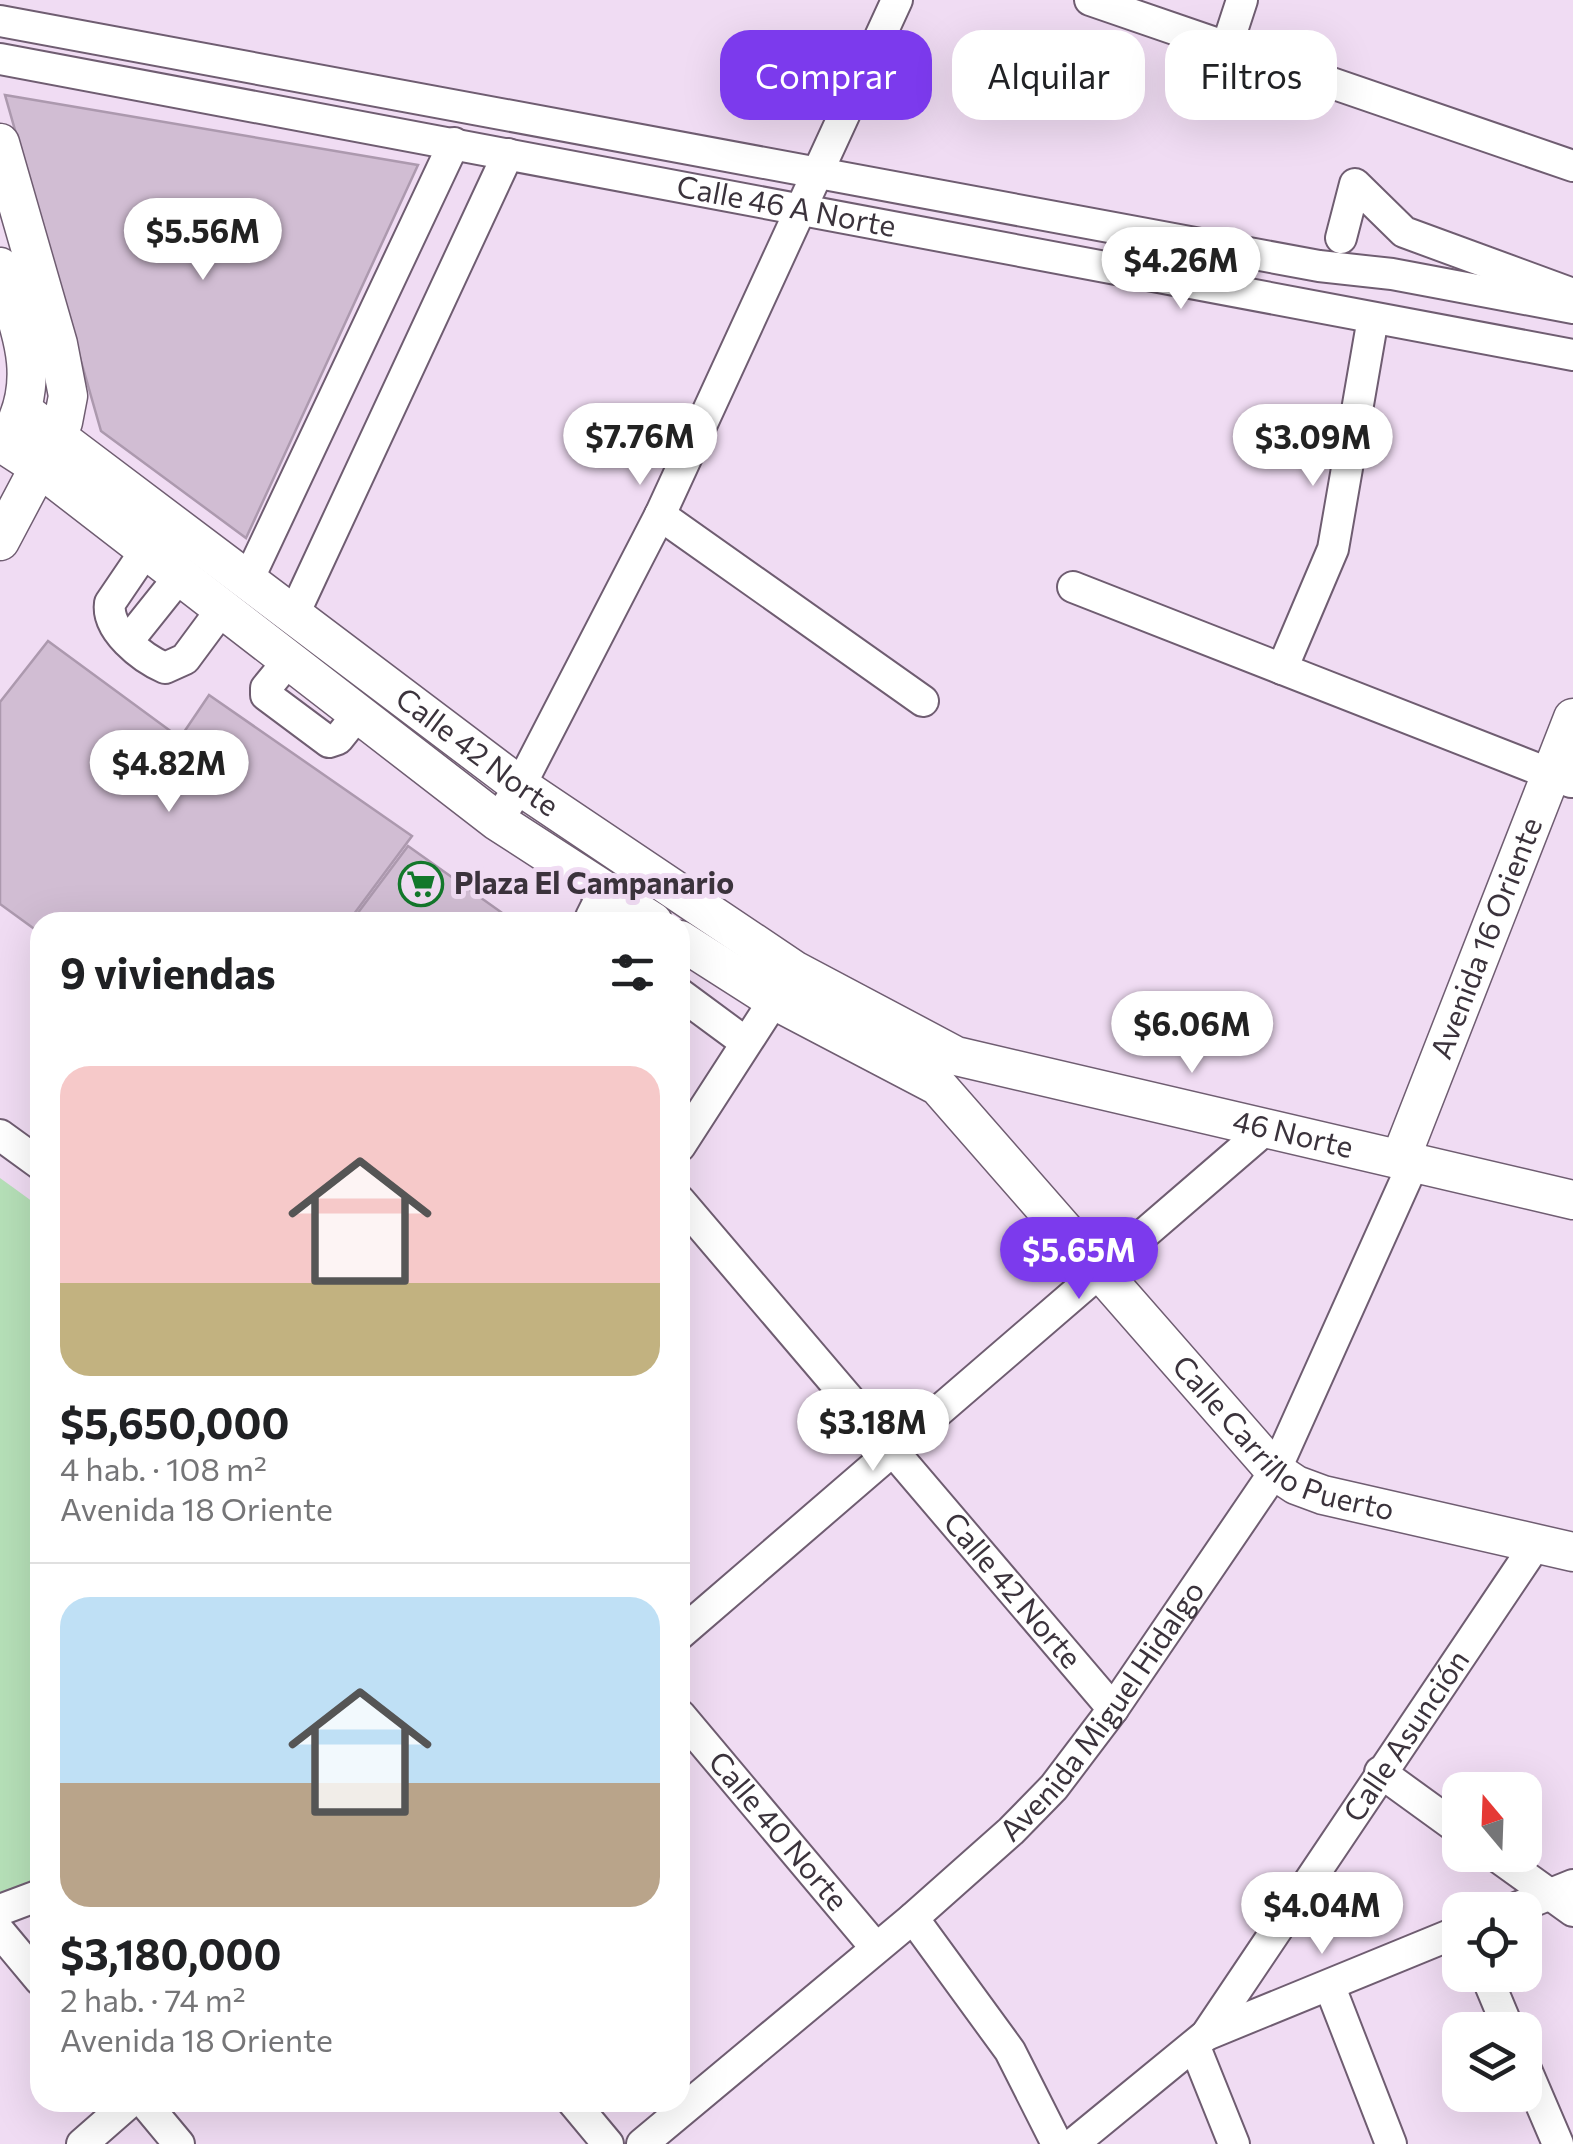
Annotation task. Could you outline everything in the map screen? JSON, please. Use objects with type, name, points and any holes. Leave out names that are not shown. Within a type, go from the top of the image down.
[{"type":"main road","points":[[0,143],[66,381],[67,408],[0,541]]},
{"type":"main road","points":[[0,267],[26,354],[3,450]]},
{"type":"main road","name":"Calle 42 Norte","points":[[17,395],[48,451],[146,550],[497,821],[598,907]]},
{"type":"main road","name":"Calle 42 Norte","points":[[3,450],[48,451],[248,580],[687,912]]},
{"type":"main road","name":"Avenida 16 Oriente","points":[[1406,1162],[1566,778],[1573,718]]},
{"type":"main road","name":"Calle 42 Norte","points":[[690,914],[784,985]]},
{"type":"main road","name":"Calle 42 Norte","points":[[690,944],[784,985],[947,1071]]},
{"type":"main road","name":"46 Norte","points":[[947,1071],[1267,1128],[1573,1200]]},
{"type":"main road","name":"Calle Carrillo Puerto","points":[[947,1071],[1100,1275],[1275,1471],[1296,1485],[1324,1495],[1573,1552]]},
{"type":"street","points":[[497,821],[520,786],[660,515],[897,0]]},
{"type":"street","points":[[1090,0],[1179,30]]},
{"type":"street","points":[[1232,30],[1242,0]]},
{"type":"street","name":"Calle 46 A Norte","points":[[0,21],[1319,266],[1392,274],[1573,308]]},
{"type":"street","name":"Calle 46 A Norte","points":[[0,59],[1573,355]]},
{"type":"street","points":[[252,105],[261,69]]},
{"type":"street","points":[[1337,84],[1573,166]]},
{"type":"street","points":[[561,164],[570,128]]},
{"type":"street","points":[[248,580],[454,143]]},
{"type":"street","points":[[294,614],[508,154]]},
{"type":"street","points":[[1341,238],[1356,184],[1404,232],[1573,294]]},
{"type":"street","points":[[1392,274],[1404,232]]},
{"type":"street","points":[[1282,669],[1334,548],[1373,318]]},
{"type":"street","points":[[17,395],[66,381]]},
{"type":"street","points":[[660,515],[923,701]]},
{"type":"street","points":[[146,550],[110,603],[109,614],[112,624],[156,664],[165,668],[185,659],[222,608]]},
{"type":"street","points":[[128,641],[180,576]]},
{"type":"street","points":[[1073,587],[1566,778]]},
{"type":"street","points":[[690,1130],[784,985]]},
{"type":"street","points":[[690,1001],[746,1042]]},
{"type":"street","points":[[690,1625],[1267,1128]]},
{"type":"street","points":[[0,1135],[30,1157]]},
{"type":"street","name":"Avenida Miguel Hidalgo","points":[[690,2104],[912,1918],[1036,1808],[1112,1708],[1275,1471],[1406,1162]]},
{"type":"street","name":"Calle 42 Norte","points":[[690,1213],[1112,1708]]},
{"type":"street","name":"Calle Asunción","points":[[1074,2144],[1200,2041],[1536,1544]]},
{"type":"street","name":"Calle 40 Norte","points":[[690,1727],[876,1948]]},
{"type":"street","points":[[1380,1772],[1442,1817]]},
{"type":"street","points":[[1523,1872],[1565,1897]]},
{"type":"street","points":[[0,1910],[30,1899]]},
{"type":"street","points":[[912,1918],[1010,2051],[1057,2144]]},
{"type":"street","points":[[0,1932],[30,1968]]},
{"type":"street","points":[[1234,2144],[1200,2041],[1442,1940]]},
{"type":"street","points":[[1330,1987],[1390,2144]]},
{"type":"street","points":[[1542,2107],[1558,2144]]},
{"type":"street","points":[[82,2144],[119,2112]]},
{"type":"street","points":[[152,2112],[179,2144]]},
{"type":"street","points":[[581,2112],[608,2144]]},
{"type":"street","name":"Avenida Miguel Hidalgo","points":[[642,2144],[680,2112]]},
{"type":"green space","points":[[0,1178],[30,1200],[30,1885],[0,1896]]},
{"type":"building","points":[[5,95],[418,165],[246,538],[101,431]]},
{"type":"building","points":[[48,641],[180,738],[209,695],[412,836],[355,912],[30,912],[30,926],[0,904],[0,702]]},
{"type":"building","name":"Plaza El Campanario","points":[[408,846],[501,912],[358,912]]},
{"type":"place","name":"Plaza El Campanario","points":[[421,884]]}]
